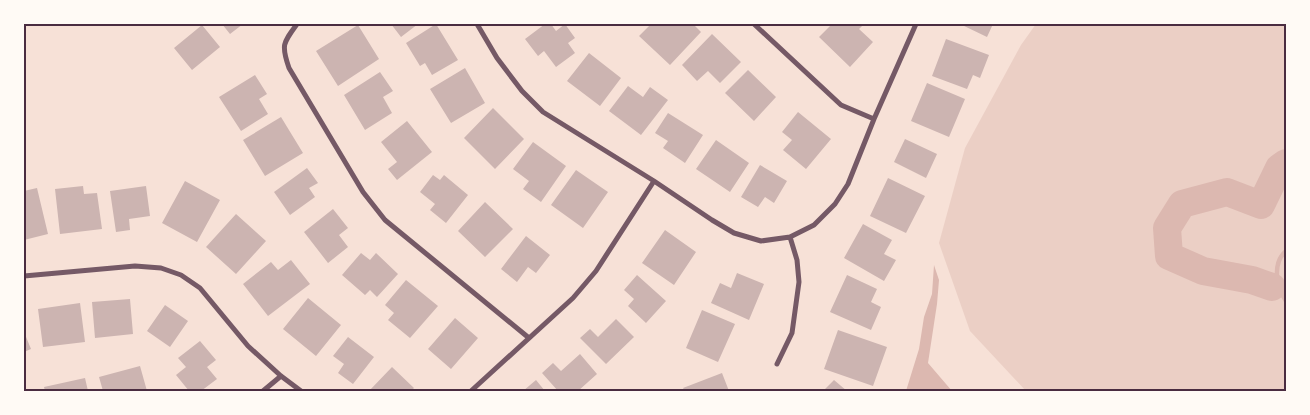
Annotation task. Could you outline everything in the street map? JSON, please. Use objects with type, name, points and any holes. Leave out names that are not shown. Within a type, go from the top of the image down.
[{"type":"street","points":[[297,24],[285,40],[284,55],[289,68],[363,192],[385,220],[529,338]]},
{"type":"street","points":[[477,24],[497,58],[522,91],[543,112],[654,181],[712,220],[734,233],[761,241],[790,237],[814,225],[836,204],[848,184],[916,24]]},
{"type":"street","points":[[754,24],[841,105],[874,119]]},
{"type":"street","points":[[471,391],[574,298],[596,271],[654,181]]},
{"type":"street","points":[[777,364],[792,333],[799,282],[797,260],[790,237]]},
{"type":"street","points":[[24,276],[135,266],[161,268],[181,275],[200,288],[248,346],[281,376],[302,391]]},
{"type":"street","points":[[263,391],[281,376]]},
{"type":"shaded area","points":[[1036,24],[1286,24],[1286,391],[1026,391],[970,331],[939,243],[965,148],[1021,45]]},
{"type":"shaded area","points":[[934,265],[939,280],[928,363],[952,391],[906,391],[919,349],[924,317],[932,294]]},
{"type":"building","points":[[222,24],[243,24],[230,34]]},
{"type":"building","points":[[391,24],[418,24],[401,37]]},
{"type":"building","points":[[436,24],[458,60],[432,75],[425,63],[420,66],[406,43]]},
{"type":"building","points":[[545,24],[551,24],[556,31],[565,24],[575,38],[568,43],[575,53],[556,67],[544,51],[538,56],[525,39]]},
{"type":"building","points":[[651,24],[693,24],[701,32],[670,65],[639,36]]},
{"type":"building","points":[[832,24],[864,24],[859,29],[873,42],[850,67],[819,37]]},
{"type":"building","points":[[960,24],[993,24],[987,37]]},
{"type":"building","points":[[202,25],[220,47],[192,70],[174,48]]},
{"type":"building","points":[[358,25],[379,59],[338,86],[316,51]]},
{"type":"building","points":[[712,34],[741,62],[720,83],[708,71],[697,81],[682,65]]},
{"type":"building","points":[[946,39],[989,55],[980,78],[973,75],[967,89],[932,76]]},
{"type":"building","points":[[589,53],[621,78],[600,106],[567,81]]},
{"type":"building","points":[[465,68],[485,103],[451,123],[430,89]]},
{"type":"building","points":[[748,70],[776,97],[754,121],[725,93]]},
{"type":"building","points":[[380,72],[393,91],[383,97],[392,113],[365,130],[344,95]]},
{"type":"building","points":[[255,75],[267,94],[259,99],[268,114],[241,131],[219,97]]},
{"type":"building","points":[[927,83],[965,99],[949,137],[911,121]]},
{"type":"building","points":[[628,86],[643,97],[650,87],[668,100],[641,135],[609,111]]},
{"type":"building","points":[[493,108],[524,139],[495,169],[464,138]]},
{"type":"building","points":[[798,112],[831,139],[806,169],[783,150],[792,140],[782,132]]},
{"type":"building","points":[[668,113],[703,135],[685,163],[663,148],[668,141],[655,133]]},
{"type":"building","points":[[281,117],[303,153],[265,176],[243,140]]},
{"type":"building","points":[[407,121],[432,152],[397,180],[388,169],[397,162],[381,142]]},
{"type":"building","points":[[905,139],[937,154],[926,178],[894,162]]},
{"type":"building","points":[[716,140],[749,163],[730,192],[696,169]]},
{"type":"building","points":[[533,142],[566,166],[541,202],[523,189],[529,181],[513,169]]},
{"type":"building","points":[[760,165],[787,181],[774,203],[765,197],[758,207],[741,197]]},
{"type":"building","points":[[307,168],[318,183],[309,188],[315,197],[290,215],[274,192]]},
{"type":"building","points":[[576,170],[608,192],[583,228],[551,205]]},
{"type":"building","points":[[433,175],[440,180],[444,175],[468,195],[446,223],[430,210],[435,204],[420,192]]},
{"type":"building","points":[[888,178],[925,196],[906,233],[870,216]]},
{"type":"building","points":[[185,181],[220,200],[197,242],[162,223]]},
{"type":"building","points":[[83,186],[84,194],[97,193],[102,229],[60,234],[55,189]]},
{"type":"building","points":[[146,186],[150,216],[129,219],[130,230],[116,232],[110,191]]},
{"type":"building","points":[[37,188],[48,234],[24,240],[24,191]]},
{"type":"building","points":[[485,202],[513,229],[485,257],[458,231]]},
{"type":"building","points":[[333,209],[348,228],[339,235],[348,247],[328,263],[304,232]]},
{"type":"building","points":[[236,214],[266,241],[236,274],[206,247]]},
{"type":"building","points":[[863,224],[892,240],[884,254],[896,260],[884,281],[844,258]]},
{"type":"building","points":[[665,230],[696,252],[674,285],[642,263]]},
{"type":"building","points":[[526,236],[550,255],[536,273],[528,267],[517,282],[501,269]]},
{"type":"building","points":[[361,253],[370,260],[376,253],[398,274],[377,297],[370,290],[365,295],[342,275]]},
{"type":"building","points":[[291,260],[310,284],[268,316],[243,284],[271,262],[278,270]]},
{"type":"building","points":[[737,273],[764,284],[749,320],[711,303],[720,283],[731,288]]},
{"type":"building","points":[[637,275],[666,301],[646,323],[628,306],[634,299],[624,290]]},
{"type":"building","points":[[847,275],[877,289],[871,302],[881,307],[871,330],[830,312]]},
{"type":"building","points":[[406,280],[438,306],[410,338],[388,320],[394,313],[385,305]]},
{"type":"building","points":[[308,298],[341,325],[316,356],[283,329]]},
{"type":"building","points":[[130,299],[133,334],[95,338],[92,302]]},
{"type":"building","points":[[80,303],[85,342],[43,347],[38,309]]},
{"type":"building","points":[[165,305],[188,321],[170,347],[147,331]]},
{"type":"building","points":[[702,310],[735,324],[718,362],[686,348]]},
{"type":"building","points":[[455,318],[478,338],[451,369],[428,349]]},
{"type":"building","points":[[616,319],[634,337],[606,364],[580,338],[590,329],[598,337]]},
{"type":"building","points":[[838,330],[887,347],[873,386],[824,369]]},
{"type":"building","points":[[24,332],[31,349],[24,352]]},
{"type":"building","points":[[348,337],[374,357],[353,384],[338,373],[344,364],[333,356]]},
{"type":"building","points":[[200,341],[216,360],[207,367],[217,379],[201,391],[189,391],[176,375],[186,367],[178,358]]},
{"type":"building","points":[[580,354],[597,374],[578,391],[558,391],[542,373],[553,363],[561,371]]},
{"type":"building","points":[[140,366],[147,391],[103,391],[99,377]]},
{"type":"building","points":[[392,367],[414,388],[411,391],[369,391]]},
{"type":"building","points":[[722,373],[729,391],[685,391],[683,388]]},
{"type":"building","points":[[85,378],[88,391],[45,391],[44,387]]},
{"type":"building","points":[[536,380],[545,391],[523,391]]},
{"type":"building","points":[[834,380],[847,391],[823,391]]},
{"type":"waterway","points":[[1272,287],[1252,280],[1203,271],[1169,256],[1167,228],[1182,204],[1227,192],[1261,205],[1279,168],[1286,163]]},
{"type":"waterway","points":[[1286,251],[1277,268],[1278,282],[1286,301]]}]
